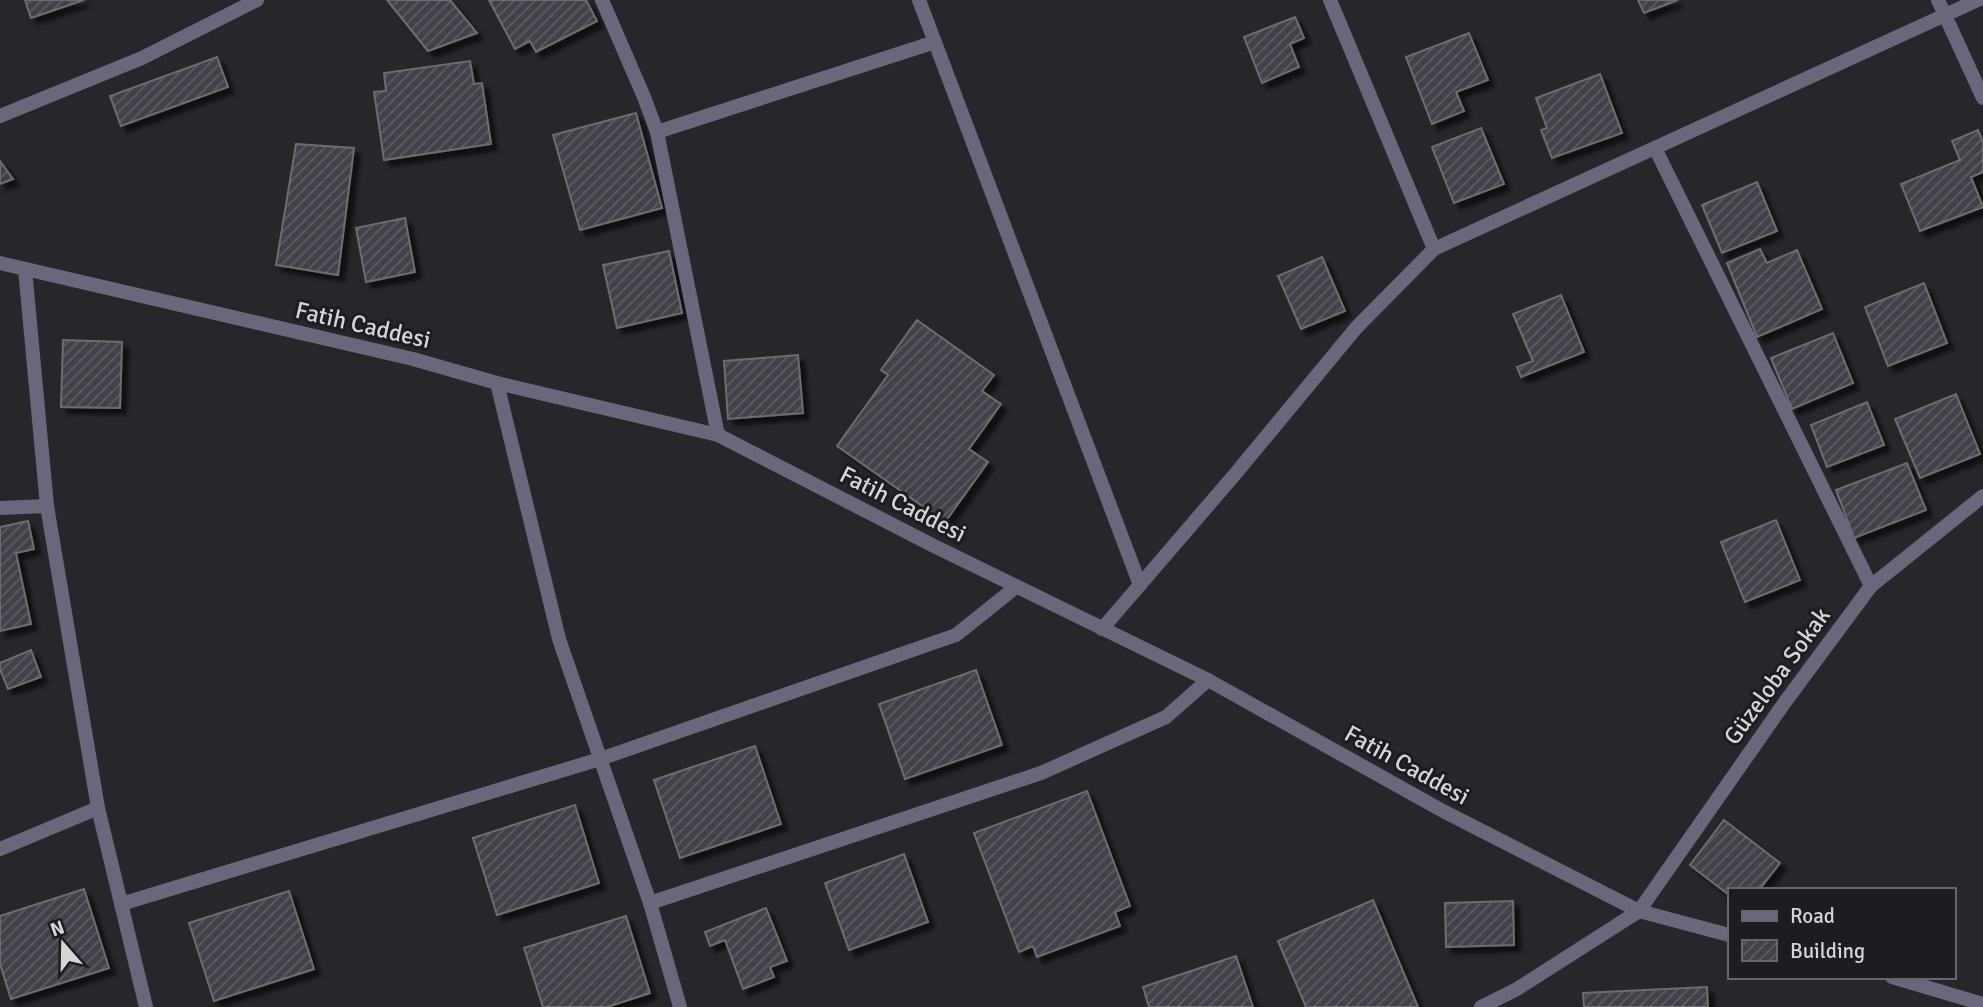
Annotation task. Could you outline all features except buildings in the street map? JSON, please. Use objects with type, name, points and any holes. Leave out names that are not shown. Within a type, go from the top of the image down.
[{"type":"street","points":[[0,116],[142,58],[257,0]]},
{"type":"street","points":[[602,0],[657,132],[718,435]]},
{"type":"street","points":[[919,0],[1140,585]]},
{"type":"street","points":[[1330,0],[1434,249]]},
{"type":"street","points":[[1938,0],[1983,98]]},
{"type":"street","points":[[1102,629],[1356,328],[1434,249],[1978,0]]},
{"type":"street","points":[[657,132],[935,42]]},
{"type":"street","points":[[1655,148],[1871,586]]},
{"type":"street","name":"Fatih Caddesi","points":[[0,263],[413,359],[496,383],[718,435],[1017,587],[1208,680],[1443,811],[1639,911],[1728,935]]},
{"type":"street","points":[[25,269],[47,506],[98,808],[146,1007]]},
{"type":"street","points":[[496,383],[559,639],[650,904],[680,1007]]},
{"type":"street","name":"Güzeloba Sokak","points":[[1639,911],[1785,702],[1871,586],[1983,496]]},
{"type":"street","points":[[0,509],[47,506]]},
{"type":"street","points":[[121,904],[600,759],[956,635],[1017,587]]},
{"type":"street","points":[[650,904],[1041,773],[1166,717],[1208,680]]},
{"type":"street","points":[[0,849],[98,808]]},
{"type":"street","points":[[1481,1007],[1517,989],[1639,911]]},
{"type":"street","points":[[1899,979],[1983,1004]]}]
